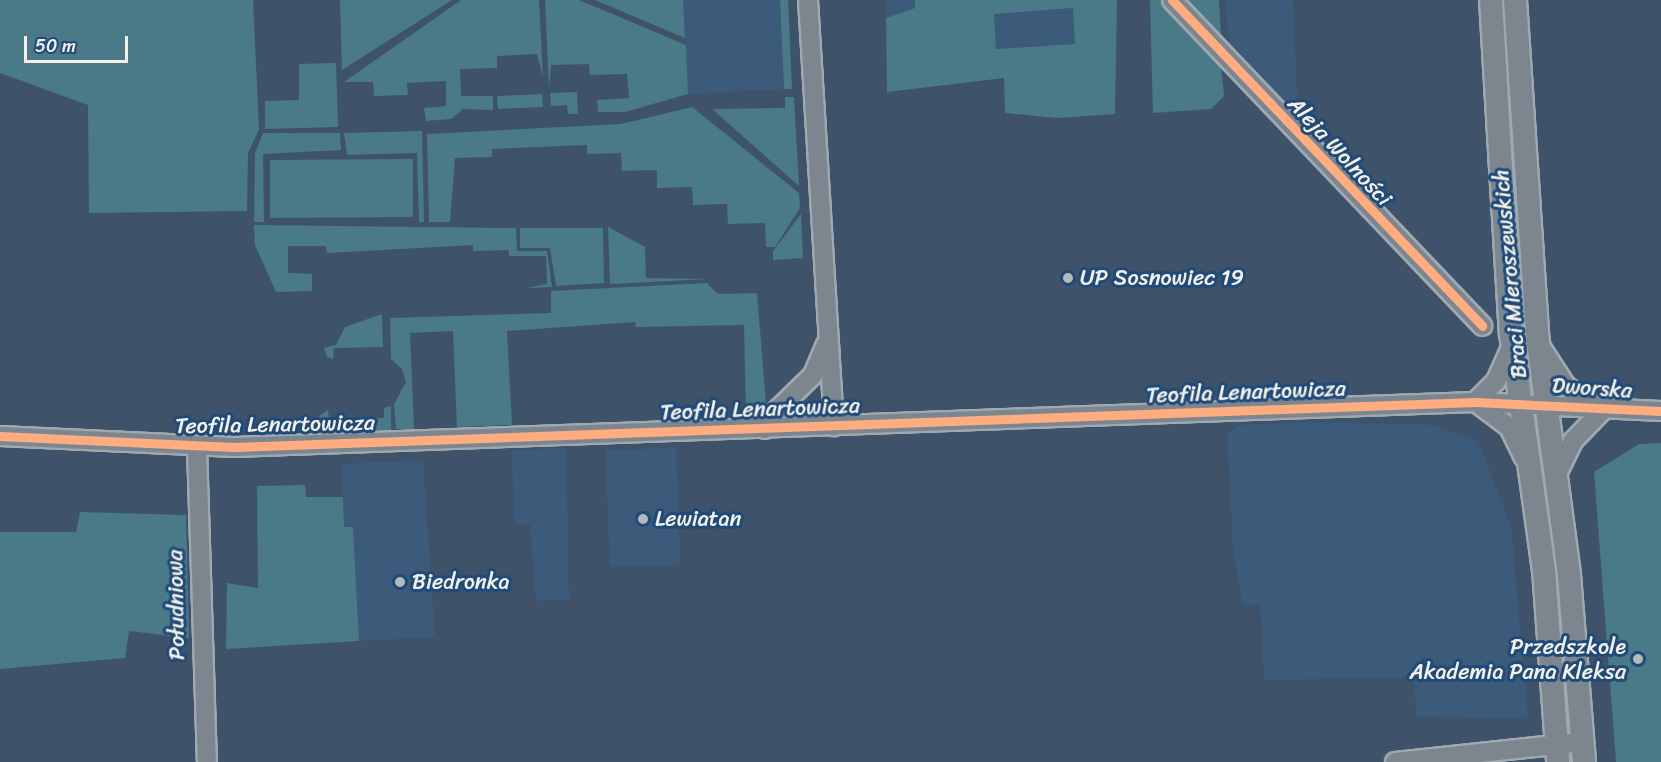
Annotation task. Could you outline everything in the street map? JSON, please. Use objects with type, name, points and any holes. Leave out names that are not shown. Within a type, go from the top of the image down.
[{"type":"main road","name":"Braci Mieroszewskich","points":[[1491,0],[1512,345],[1533,477],[1558,753]]},
{"type":"main road","name":"Braci Mieroszewskich","points":[[1515,0],[1538,342],[1557,474],[1583,752]]},
{"type":"street","points":[[808,0],[834,426]]},
{"type":"street","name":"Aleja Wolności","points":[[1172,0],[1482,327]]},
{"type":"street","points":[[765,429],[817,369],[828,331]]},
{"type":"street","points":[[1538,342],[1566,386],[1602,411],[1573,441],[1557,474]]},
{"type":"street","points":[[1512,345],[1496,381],[1475,402],[1509,427],[1533,477]]},
{"type":"street","name":"Teofila Lenartowicza","points":[[0,436],[197,447],[1521,402]]},
{"type":"street","name":"Dworska","points":[[1521,402],[1602,411],[1661,411]]},
{"type":"street","name":"Południowa","points":[[197,447],[207,762]]},
{"type":"street","points":[[1395,762],[1583,752]]},
{"type":"shaded area","points":[[0,0],[253,0],[259,129],[248,153],[247,211],[89,213],[88,105],[0,73]]},
{"type":"shaded area","points":[[340,0],[452,0],[342,70]]},
{"type":"shaded area","points":[[461,0],[539,0],[543,77],[537,54],[497,56],[497,68],[460,69],[461,96],[493,96],[493,110],[463,109],[451,119],[426,121],[424,108],[446,106],[446,81],[407,83],[408,95],[374,96],[373,82],[344,82]]},
{"type":"shaded area","points":[[545,0],[579,0],[686,45],[688,94],[625,112],[598,112],[597,100],[629,98],[627,74],[590,75],[589,64],[551,65],[549,90]]},
{"type":"shaded area","points":[[595,0],[683,0],[685,38]]},
{"type":"shaded area","points":[[683,0],[780,0],[784,89],[688,94]]},
{"type":"shaded area","points":[[780,0],[788,0],[792,89],[784,89]]},
{"type":"shaded area","points":[[886,0],[915,0],[916,8],[886,18]]},
{"type":"shaded area","points":[[915,0],[1117,0],[1115,114],[1057,118],[1005,113],[1004,78],[887,92],[886,18],[915,8]],"holes":[[[1073,8],[1075,44],[996,49],[994,14]]]},
{"type":"shaded area","points":[[1150,0],[1160,0],[1221,65],[1224,96],[1211,109],[1153,113]]},
{"type":"shaded area","points":[[1188,0],[1219,0],[1221,36]]},
{"type":"shaded area","points":[[1225,0],[1293,0],[1298,116],[1229,42]]},
{"type":"shaded area","points":[[1073,8],[1076,44],[996,49],[994,14]]},
{"type":"shaded area","points":[[336,63],[338,127],[265,129],[265,101],[299,100],[299,64]]},
{"type":"shaded area","points":[[577,92],[578,114],[568,114],[567,105],[551,106],[550,93]]},
{"type":"shaded area","points":[[542,94],[543,107],[498,109],[497,96]]},
{"type":"shaded area","points":[[785,97],[794,97],[799,186],[712,109],[785,108]]},
{"type":"shaded area","points":[[692,107],[799,193],[800,208],[775,247],[766,247],[765,223],[728,224],[727,204],[693,205],[692,187],[657,188],[657,170],[622,171],[621,153],[587,154],[587,145],[492,149],[492,157],[455,158],[450,222],[429,222],[427,134],[621,124]]},
{"type":"shaded area","points":[[422,131],[424,222],[419,222],[417,153],[347,155],[344,133]]},
{"type":"shaded area","points":[[263,133],[340,133],[341,150],[263,154],[264,222],[254,222],[255,153]]},
{"type":"shaded area","points":[[413,159],[413,217],[270,218],[270,160]]},
{"type":"shaded area","points":[[801,214],[803,258],[773,260],[773,251]]},
{"type":"shaded area","points":[[254,225],[516,228],[517,251],[547,251],[552,287],[527,288],[547,284],[546,256],[509,256],[509,250],[473,251],[473,245],[327,253],[326,246],[288,246],[288,273],[312,274],[312,291],[276,292],[255,245]]},
{"type":"shaded area","points":[[608,227],[645,247],[646,278],[709,279],[610,284]]},
{"type":"shaded area","points":[[520,228],[603,228],[604,283],[556,286],[550,248],[520,248]]},
{"type":"shaded area","points":[[707,283],[718,294],[757,293],[766,404],[754,416],[746,417],[744,325],[636,327],[635,322],[507,331],[512,425],[457,427],[453,331],[410,333],[414,429],[396,429],[394,404],[406,382],[402,369],[391,359],[390,318],[551,313],[551,291]]},
{"type":"shaded area","points":[[382,314],[383,347],[334,348],[333,359],[327,357],[324,348],[336,345],[345,327]]},
{"type":"shaded area","points":[[391,406],[391,430],[338,431],[324,427],[319,416],[328,410],[329,419],[384,418],[384,408]]},
{"type":"shaded area","points":[[1314,422],[1433,425],[1478,441],[1511,526],[1528,719],[1416,716],[1414,677],[1264,680],[1260,605],[1242,604],[1233,547],[1227,433],[1241,425]]},
{"type":"shaded area","points":[[1661,443],[1661,762],[1616,762],[1594,472],[1639,444]]},
{"type":"shaded area","points":[[566,448],[569,600],[536,601],[530,524],[514,524],[512,450]]},
{"type":"shaded area","points":[[676,448],[681,565],[610,567],[605,450]]},
{"type":"shaded area","points":[[423,460],[435,637],[359,641],[353,528],[344,528],[341,464]]},
{"type":"shaded area","points":[[305,485],[306,497],[343,497],[344,527],[353,527],[359,641],[226,649],[227,583],[258,588],[257,486]]},
{"type":"shaded area","points":[[80,512],[186,515],[189,638],[129,631],[125,658],[0,669],[0,532],[76,532]]},
{"type":"cycle path","points":[[1172,0],[1482,326]]},
{"type":"cycle path","points":[[0,436],[234,447],[1475,402],[1661,411]]},
{"type":"place","name":"UP Sosnowiec 19","points":[[1068,278]]},
{"type":"place","name":"Lewiatan","points":[[643,519]]},
{"type":"place","name":"Biedronka","points":[[400,582]]},
{"type":"place","name":"Przedszkole Akademia Pana Kleksa","points":[[1638,659]]}]
